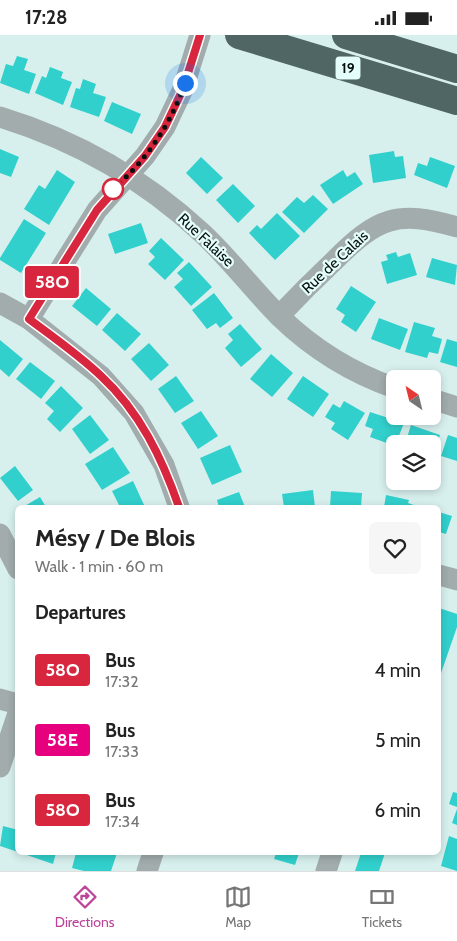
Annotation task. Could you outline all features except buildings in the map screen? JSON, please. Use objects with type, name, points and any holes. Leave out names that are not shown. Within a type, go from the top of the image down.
[{"type":"highway","name":"19","points":[[239,35],[457,101]]},
{"type":"highway","name":"19","points":[[346,35],[457,69]]},
{"type":"street","points":[[29,319],[97,210],[157,141],[168,123],[183,89],[200,35]]},
{"type":"street","name":"Rue Falaise","points":[[0,117],[66,140],[153,192],[201,232],[279,316],[306,339],[335,360],[386,384]]},
{"type":"street","name":"Rue de Calais","points":[[279,316],[354,241],[376,225],[395,220],[417,218],[457,227]]},
{"type":"street","points":[[0,303],[29,319],[101,376],[134,413],[164,465],[178,505]]},
{"type":"street","points":[[441,402],[457,407]]},
{"type":"street","points":[[0,534],[15,563]]},
{"type":"street","points":[[441,576],[457,580]]},
{"type":"street","points":[[0,699],[15,704]]},
{"type":"street","points":[[0,767],[15,722]]},
{"type":"street","points":[[147,871],[152,855]]},
{"type":"street","points":[[326,871],[331,855]]},
{"type":"bus line","name":"58O","points":[[178,505],[164,465],[134,413],[101,376],[29,319],[97,210],[114,188],[157,141],[183,89],[200,35]]},
{"type":"route","points":[[113,189],[157,141],[170,118],[185,83]]}]
